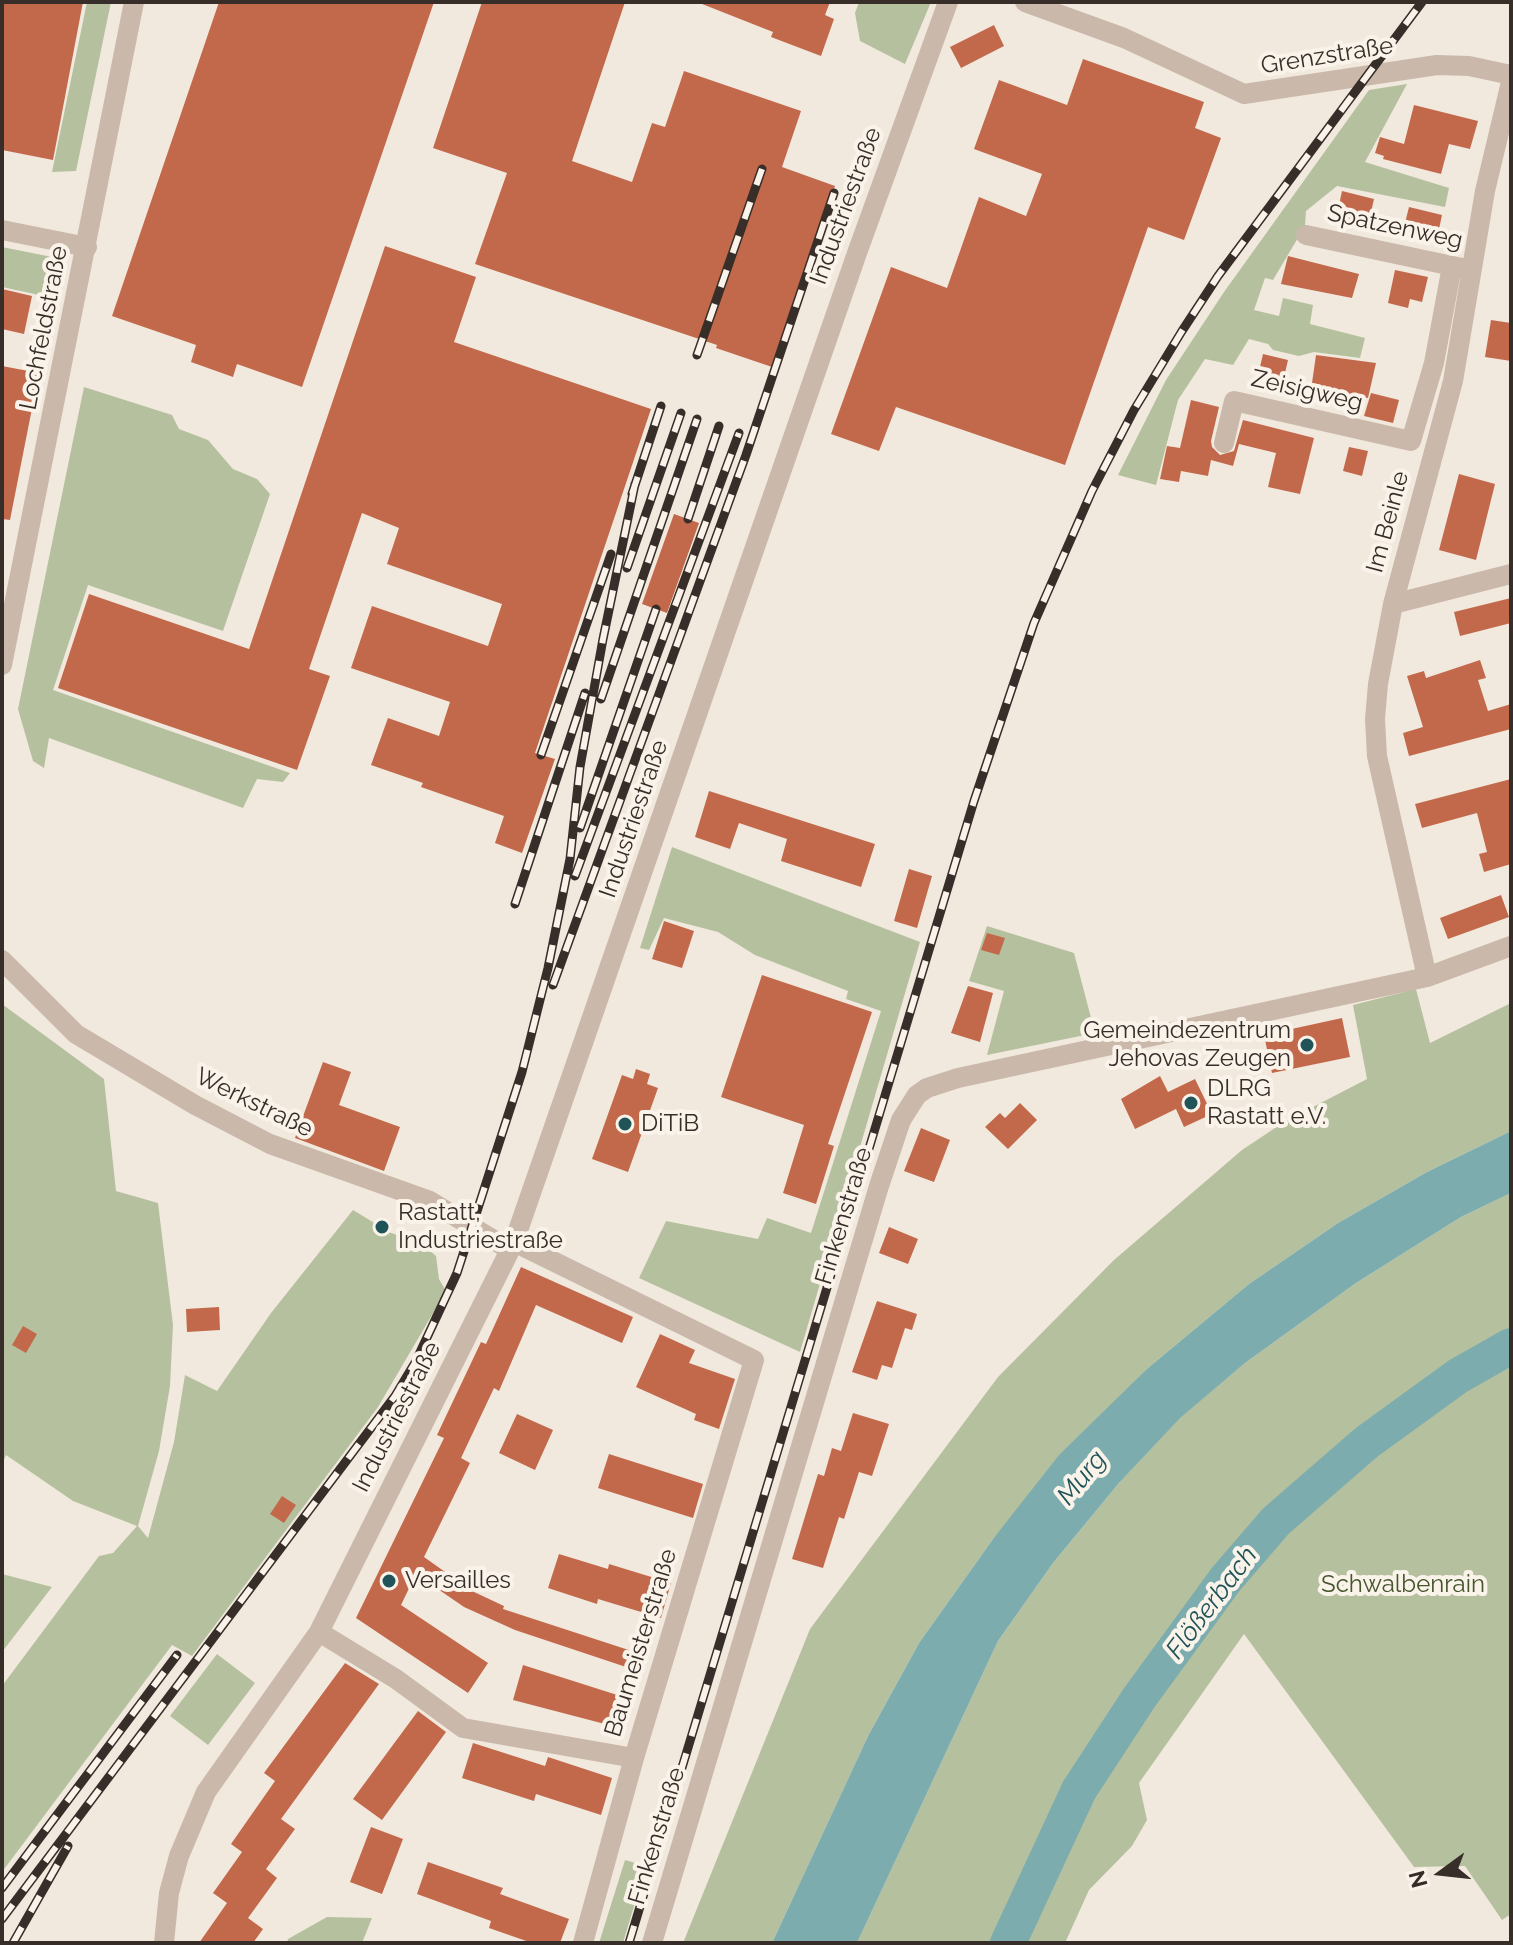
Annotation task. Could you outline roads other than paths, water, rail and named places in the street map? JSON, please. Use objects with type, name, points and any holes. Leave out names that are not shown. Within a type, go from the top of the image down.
[{"type":"street","name":"Lochfeldstraße","points":[[2,665],[134,2]]},
{"type":"street","name":"Industriestraße","points":[[164,1943],[169,1893],[179,1856],[206,1792],[319,1632],[512,1246],[857,253],[948,2]]},
{"type":"street","name":"Grenzstraße","points":[[1025,2],[1124,38],[1244,94],[1437,65],[1469,66],[1511,75]]},
{"type":"street","name":"Im Beinle","points":[[1427,977],[1377,756],[1375,719],[1378,684],[1393,604],[1453,381],[1485,191],[1511,82]]},
{"type":"street","points":[[2,230],[87,247]]},
{"type":"street","name":"Spatzenweg","points":[[1306,235],[1473,270]]},
{"type":"street","name":"Im Beinle","points":[[1411,441],[1434,363],[1452,266]]},
{"type":"street","name":"Zeisigweg","points":[[1224,443],[1234,401],[1411,441]]},
{"type":"street","points":[[1393,604],[1511,574]]},
{"type":"street","name":"Finkenstraße","points":[[652,1943],[879,1186],[901,1120],[917,1095],[941,1082],[958,1078],[1427,977],[1511,946]]},
{"type":"street","name":"Werkstraße","points":[[2,960],[76,1034],[184,1099],[270,1144],[430,1201],[512,1246],[754,1360]]},
{"type":"street","name":"Baumeisterstraße","points":[[583,1943],[634,1758],[754,1360]]},
{"type":"street","points":[[319,1632],[396,1679],[463,1728],[634,1758]]},
{"type":"water","name":"Murg","points":[[1511,1131],[1511,1193],[1461,1217],[1356,1283],[1245,1363],[1180,1418],[1119,1483],[1053,1563],[998,1641],[857,1943],[772,1943],[868,1736],[919,1643],[993,1539],[1059,1455],[1148,1368],[1249,1284],[1338,1223],[1427,1172]]},
{"type":"waterway","name":"Flößerbach","points":[[1008,1943],[1079,1790],[1139,1698],[1226,1579],[1276,1521],[1367,1442],[1458,1376],[1511,1346]]},
{"type":"railway","points":[[629,1943],[974,801],[1034,623],[1092,491],[1134,410],[1182,331],[1218,276],[1422,2]]},
{"type":"railway","points":[[697,355],[762,169]]},
{"type":"railway","points":[[553,985],[746,455],[834,193]]},
{"type":"railway","points":[[632,494],[661,406]]},
{"type":"railway","points":[[627,568],[681,413]]},
{"type":"railway","points":[[601,699],[697,419]]},
{"type":"railway","points":[[688,519],[719,426]]},
{"type":"railway","points":[[575,876],[739,433]]},
{"type":"railway","points":[[2,1919],[395,1396],[416,1361],[457,1273],[522,1072],[548,968],[570,859],[580,767],[603,639],[635,484]]},
{"type":"railway","points":[[541,755],[611,554]]},
{"type":"railway","points":[[580,828],[656,609]]},
{"type":"railway","points":[[515,904],[585,693]]},
{"type":"railway","points":[[2,1888],[177,1655]]},
{"type":"railway","points":[[13,1943],[68,1846]]},
{"type":"place","name":"Gemeindezentrum Jehovas Zeugen","points":[[1307,1045]]},
{"type":"place","name":"DLRG Rastatt e.V.","points":[[1191,1103]]},
{"type":"place","name":"DiTiB","points":[[625,1124]]},
{"type":"place","name":"Rastatt, Industriestraße","points":[[382,1227]]},
{"type":"place","name":"Versailles","points":[[389,1581]]},
{"type":"park label","name":"Schwalbenrain","points":[[1403,1585]]}]
